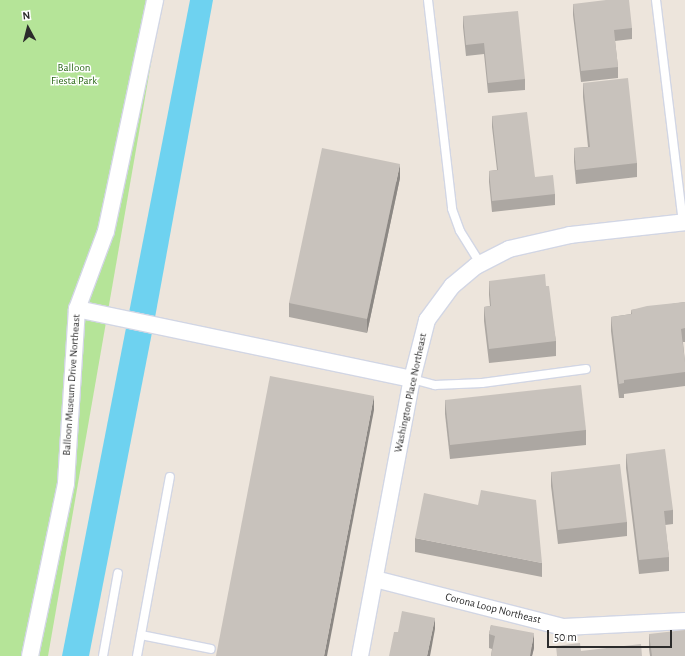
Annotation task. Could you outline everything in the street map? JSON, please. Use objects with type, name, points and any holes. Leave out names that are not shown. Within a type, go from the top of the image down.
[{"type":"street","name":"Balloon Museum Drive Northeast","points":[[30,656],[66,484],[77,309],[106,232],[155,0]]},
{"type":"street","name":"Washington Place Northeast","points":[[360,656],[412,379],[427,320],[452,286],[481,264],[509,249],[570,235],[684,222]]},
{"type":"street","points":[[77,309],[412,379]]},
{"type":"street","name":"Corona Loop Northeast","points":[[375,579],[564,627],[685,621]]},
{"type":"lane","points":[[428,0],[452,209],[460,231],[481,264]]},
{"type":"lane","points":[[656,0],[684,222]]},
{"type":"lane","points":[[412,379],[443,385],[482,383],[586,369]]},
{"type":"lane","points":[[137,656],[170,477]]},
{"type":"lane","points":[[102,656],[118,573]]},
{"type":"lane","points":[[141,634],[211,649]]},
{"type":"green space","name":"Balloon Fiesta Park","points":[[0,0],[162,0],[48,656],[0,656]]},
{"type":"water","points":[[190,0],[213,0],[156,312],[89,656],[62,656]]},
{"type":"building","points":[[606,0],[629,0],[632,28],[614,30],[618,67],[581,71],[573,4]]},
{"type":"building","points":[[518,11],[525,79],[488,83],[484,43],[466,45],[463,16]]},
{"type":"building","points":[[628,78],[637,163],[576,170],[574,148],[590,147],[583,83]]},
{"type":"building","points":[[527,112],[535,177],[553,175],[555,194],[492,201],[489,171],[498,170],[492,116]]},
{"type":"building","points":[[322,148],[400,164],[367,319],[289,303]]},
{"type":"building","points":[[545,274],[546,286],[549,286],[556,341],[489,349],[484,307],[491,306],[489,281]]},
{"type":"building","points":[[685,302],[685,328],[681,329],[685,372],[624,380],[624,383],[619,384],[611,317],[632,314],[631,310],[647,306]]},
{"type":"building","points":[[270,376],[374,396],[324,656],[216,656]]},
{"type":"building","points":[[581,385],[586,430],[450,445],[445,400]]},
{"type":"building","points":[[665,449],[673,510],[664,511],[669,557],[639,560],[626,454]]},
{"type":"building","points":[[620,464],[627,522],[558,530],[551,472]]},
{"type":"building","points":[[481,490],[536,500],[542,563],[415,538],[424,493],[478,505]]},
{"type":"building","points":[[402,611],[435,618],[427,656],[389,656],[394,632],[398,632]]},
{"type":"building","points":[[491,625],[534,633],[530,656],[491,656],[495,636],[489,634]]},
{"type":"building","points":[[685,630],[685,656],[652,656],[649,634]]},
{"type":"building","points":[[580,643],[581,651],[641,644],[642,656],[557,656],[556,646]]}]
